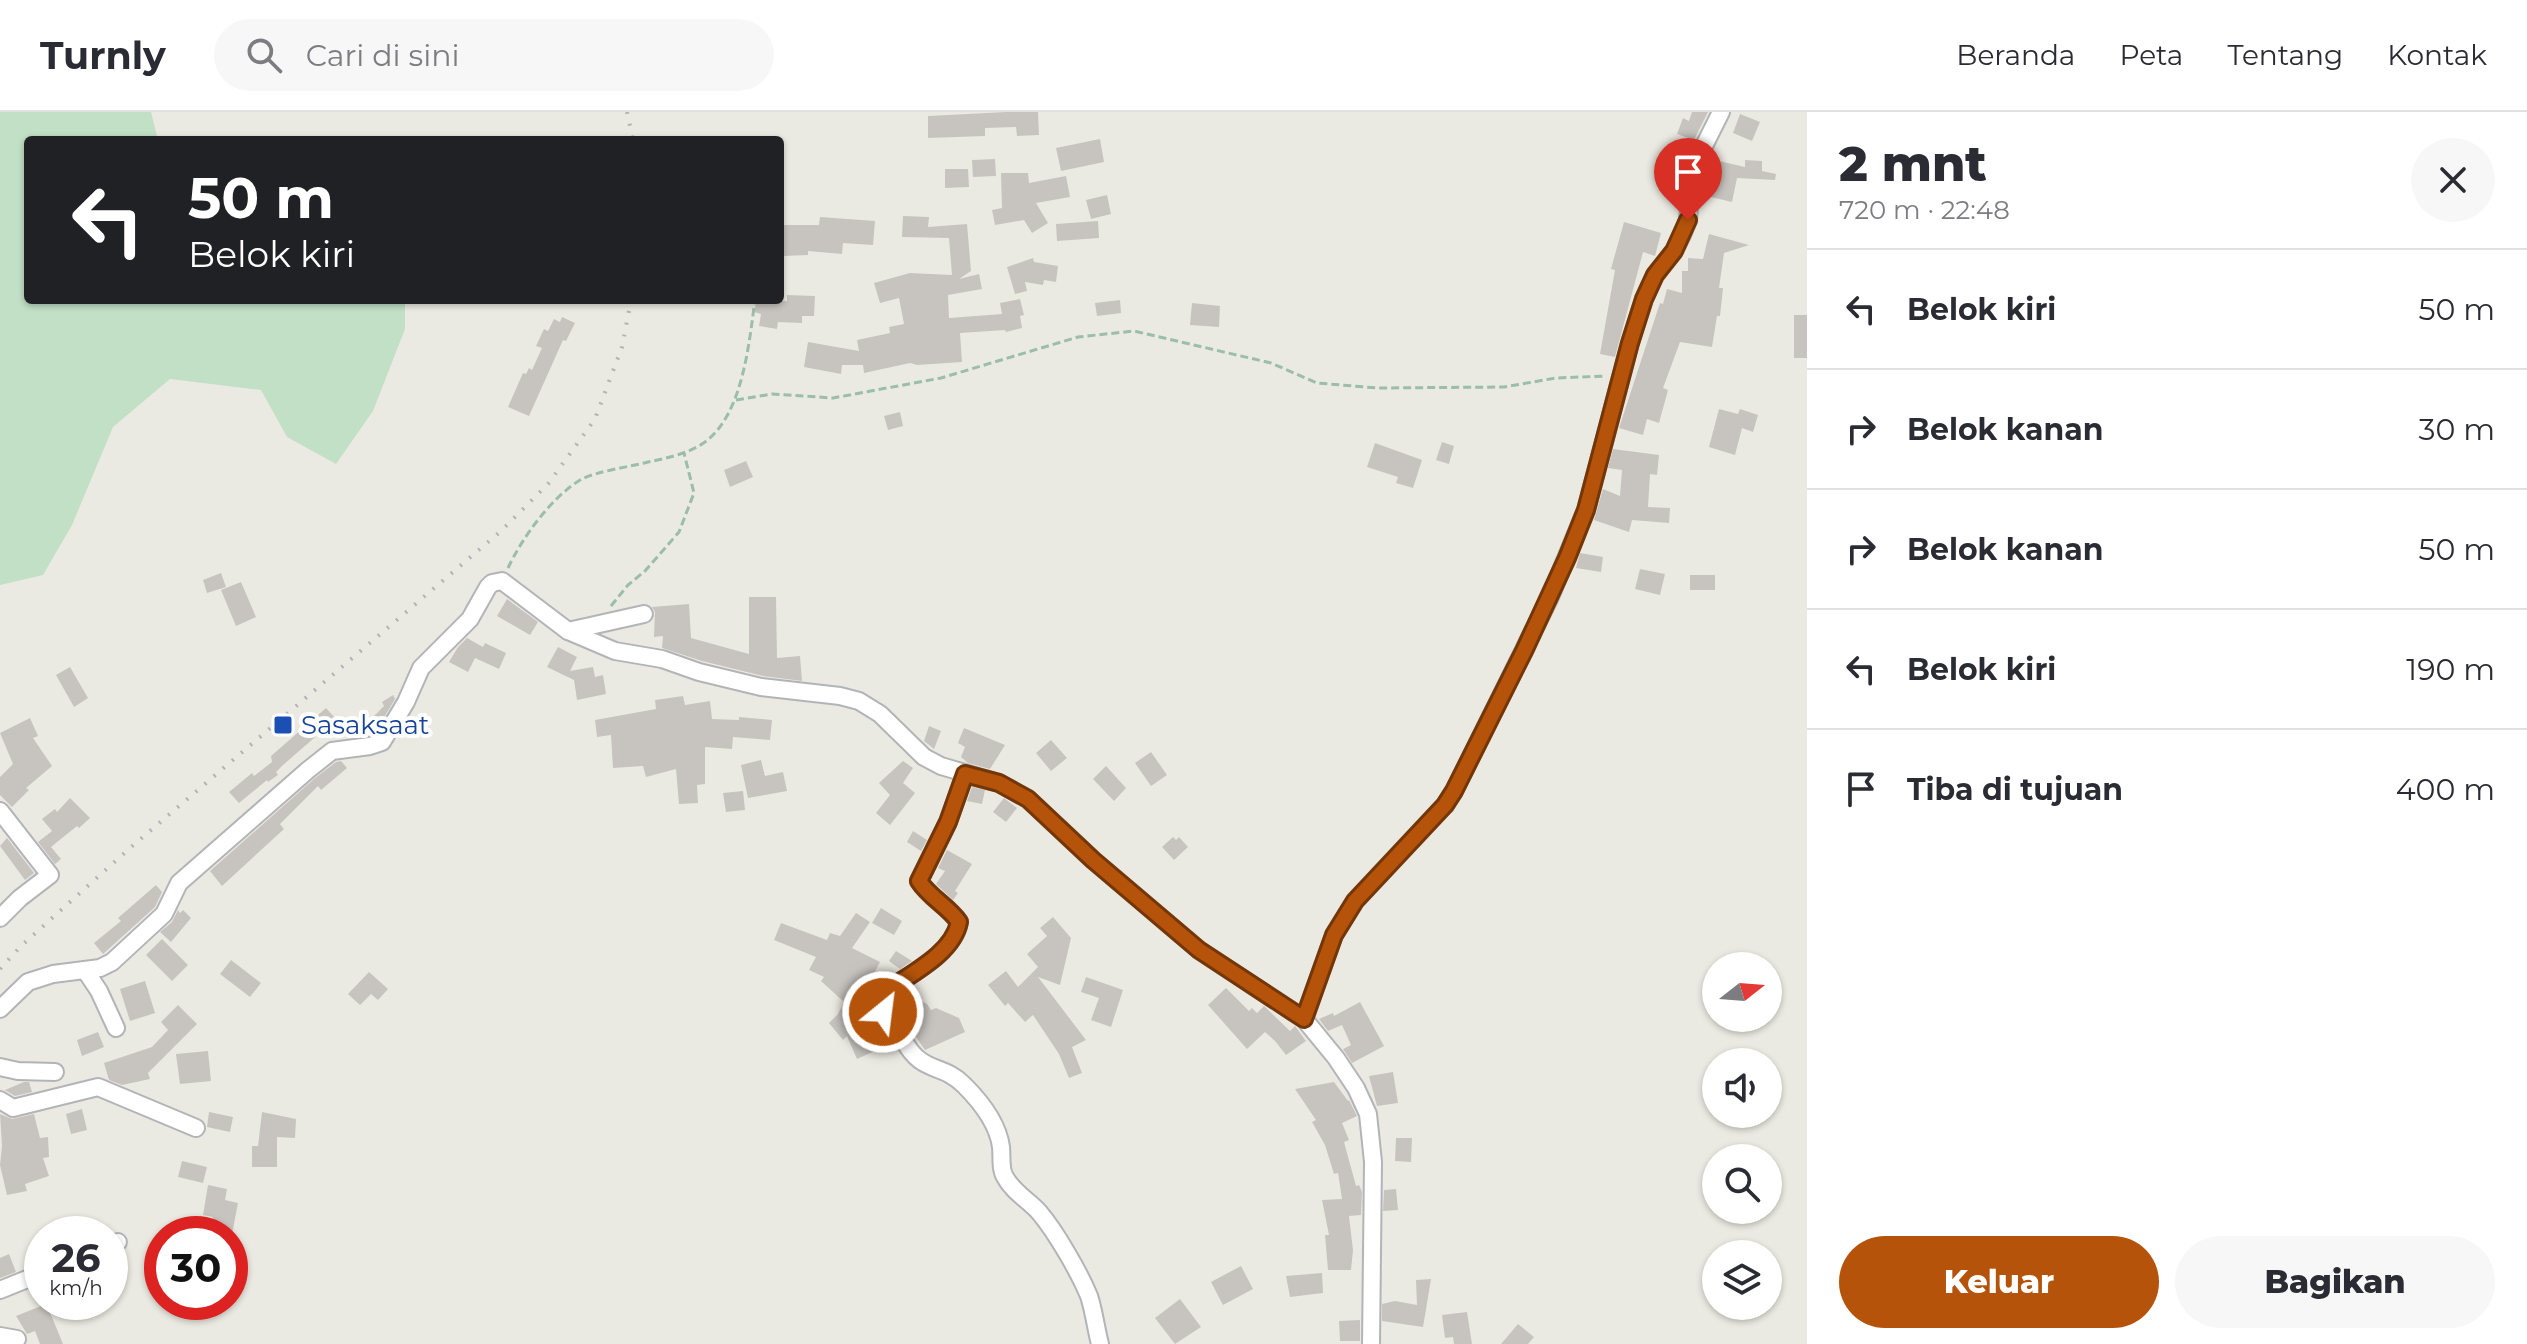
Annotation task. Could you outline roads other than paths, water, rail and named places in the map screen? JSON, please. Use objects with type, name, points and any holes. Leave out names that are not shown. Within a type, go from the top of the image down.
[{"type":"street","points":[[1304,1019],[1334,935],[1355,901],[1445,805],[1472,758],[1550,597],[1586,510],[1644,299],[1655,275],[1674,251],[1688,220],[1693,180],[1702,150],[1721,112]]},
{"type":"street","points":[[0,1009],[28,982],[112,962],[164,914],[179,883],[332,751],[382,742],[406,702],[421,668],[470,619],[488,587],[502,581],[568,631],[593,644],[662,659],[699,672],[761,687],[859,701],[880,714],[924,757],[965,774],[999,783],[1028,799],[1093,860],[1199,950],[1304,1019],[1336,1058],[1356,1088],[1368,1114],[1373,1162],[1371,1344]]},
{"type":"street","points":[[568,631],[644,614]]},
{"type":"street","points":[[965,774],[948,822],[919,881],[927,893],[951,911],[959,922],[957,933],[942,951],[885,992],[883,1012],[919,1062],[963,1083],[992,1119],[1000,1143],[1004,1176],[1039,1212],[1064,1251],[1088,1296],[1100,1344]]},
{"type":"street","points":[[0,811],[50,875],[0,918]]},
{"type":"street","points":[[85,970],[99,991],[116,1028]]},
{"type":"street","points":[[0,1067],[55,1072]]},
{"type":"street","points":[[0,1100],[13,1108],[98,1087],[196,1128]]},
{"type":"street","points":[[0,1290],[24,1280]]},
{"type":"railway","points":[[627,112],[632,136]]},
{"type":"railway","points":[[0,969],[21,946],[130,848],[501,531],[548,484],[595,419],[622,347],[630,304]]},
{"type":"place","name":"Sasaksaat","points":[[283,725]]}]
